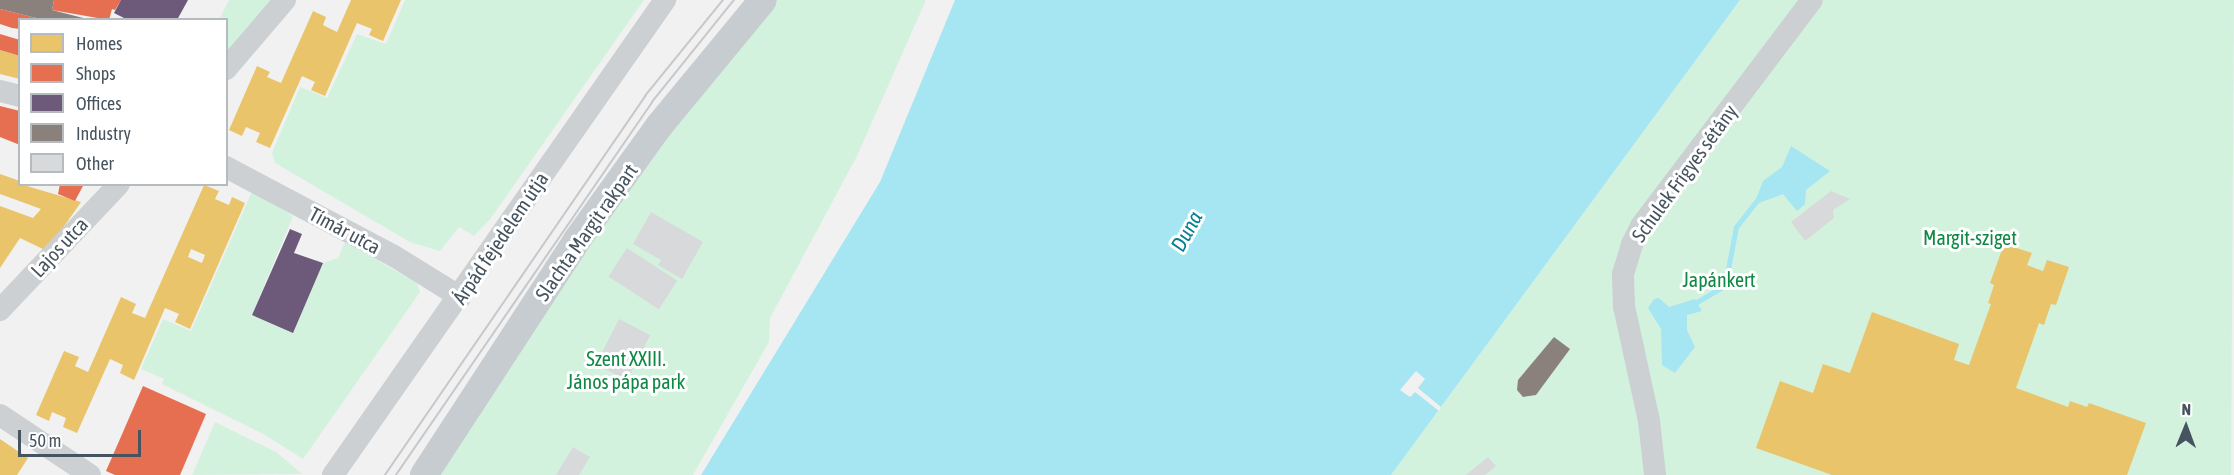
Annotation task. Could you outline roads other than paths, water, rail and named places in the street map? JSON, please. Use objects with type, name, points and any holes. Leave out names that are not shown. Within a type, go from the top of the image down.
[{"type":"main road","name":"Slachta Margit rakpart","points":[[424,475],[577,240],[659,126],[763,0]]},
{"type":"street","points":[[228,67],[285,0]]},
{"type":"street","name":"Árpád fejedelem útja","points":[[333,475],[460,297],[665,0]]},
{"type":"street","name":"Schulek Frigyes sétány","points":[[1655,475],[1650,431],[1624,306],[1623,274],[1632,244],[1641,226],[1812,0]]},
{"type":"street","points":[[0,91],[18,96]]},
{"type":"street","name":"Tímár utca","points":[[228,168],[394,256],[460,297]]},
{"type":"street","name":"Lajos utca","points":[[0,310],[116,186]]},
{"type":"street","points":[[0,415],[90,475]]},
{"type":"water","name":"Duna","points":[[955,0],[1740,0],[1391,475],[701,475],[880,182]]},
{"type":"water","points":[[1791,146],[1830,171],[1806,190],[1805,204],[1797,211],[1783,194],[1759,203],[1756,199],[1763,181],[1782,167]]},
{"type":"water","points":[[1659,298],[1669,307],[1695,299],[1702,311],[1687,315],[1687,330],[1695,347],[1675,373],[1662,365],[1661,329],[1648,308],[1654,299]]},
{"type":"waterway","points":[[1697,302],[1725,285],[1736,227],[1757,200]]},
{"type":"tram line","points":[[385,475],[645,96],[723,0]]},
{"type":"tram line","points":[[396,475],[652,102],[734,0]]},
{"type":"park label","name":"Margit-sziget","points":[[1970,237]]},
{"type":"park label","name":"Japánkert","points":[[1719,279]]},
{"type":"park label","name":"Szent XXIII. János pápa park","points":[[626,370]]}]
